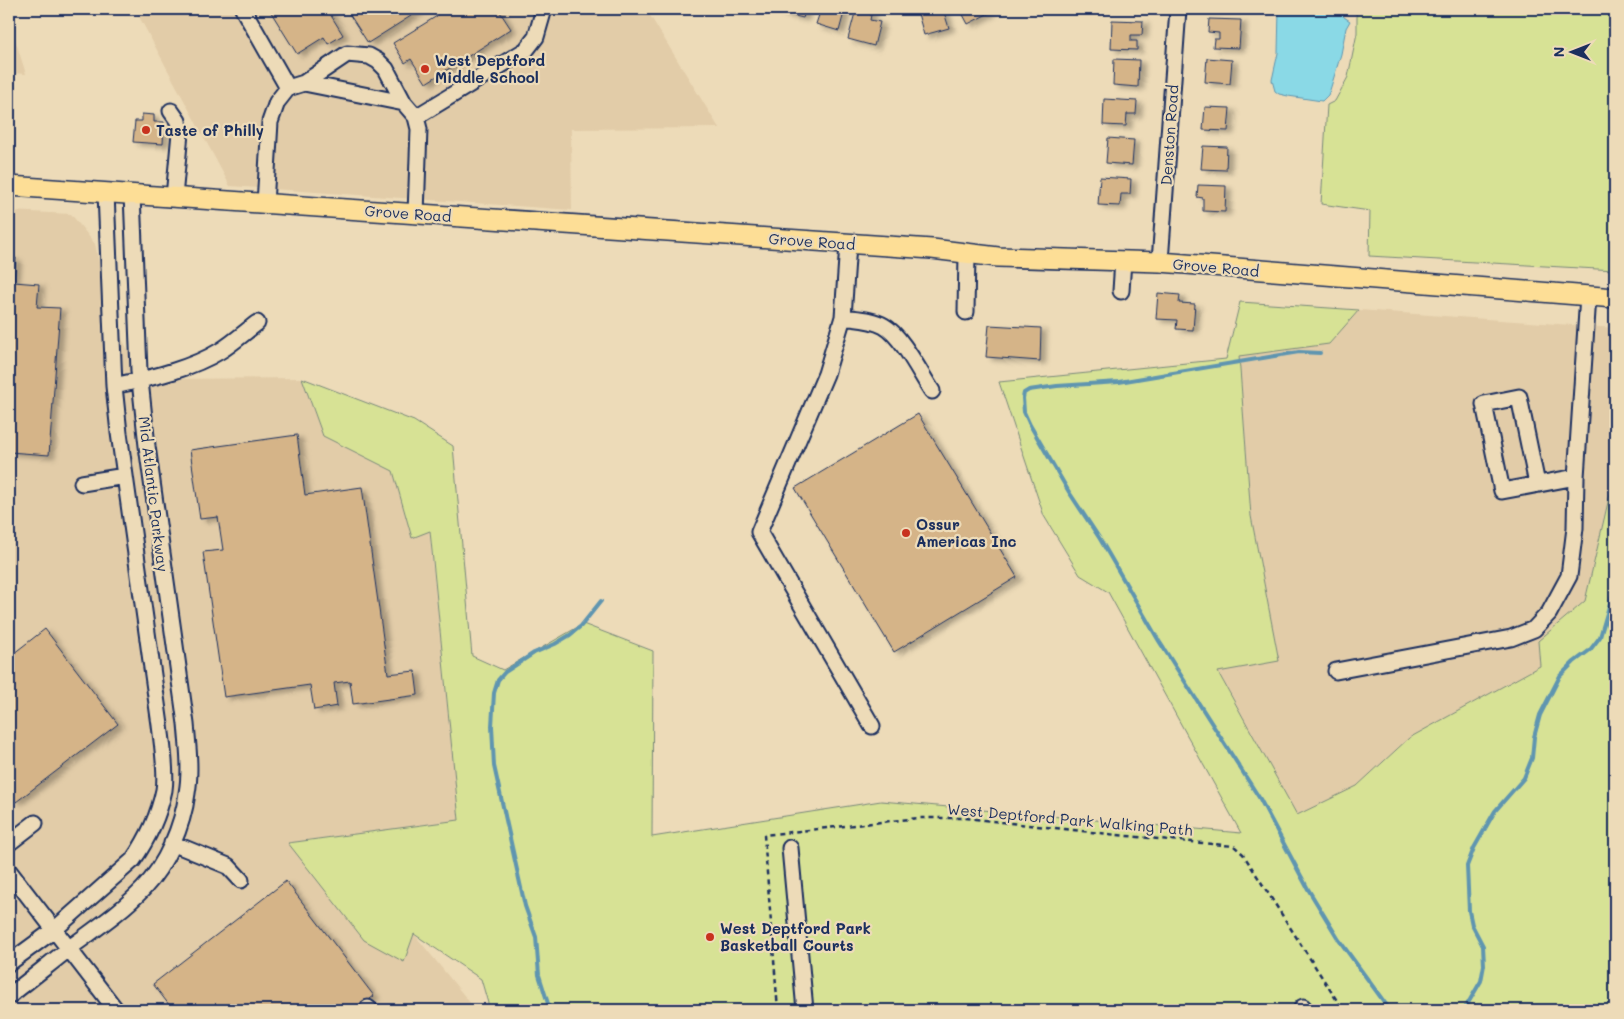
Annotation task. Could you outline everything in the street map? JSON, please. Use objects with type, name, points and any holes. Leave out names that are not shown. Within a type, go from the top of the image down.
[{"type":"main road","name":"Grove Road","points":[[9,186],[932,249],[998,257],[1160,262],[1615,298]]},
{"type":"street","points":[[243,9],[288,88]]},
{"type":"street","points":[[416,117],[526,50],[536,37],[544,9]]},
{"type":"street","name":"Denston Road","points":[[1160,262],[1178,9]]},
{"type":"street","points":[[265,204],[270,122],[276,102],[288,88],[304,83],[347,54],[369,56],[378,61],[386,69],[404,103],[416,117],[420,129],[416,214]]},
{"type":"street","points":[[304,83],[404,103]]},
{"type":"street","points":[[171,111],[178,121],[180,133],[174,197]]},
{"type":"street","name":"Mid Atlantic Parkway","points":[[9,963],[54,930],[132,860],[140,849],[156,815],[164,789],[160,724],[114,386],[106,193]]},
{"type":"street","name":"Mid Atlantic Parkway","points":[[9,996],[123,908],[144,888],[160,866],[172,843],[188,793],[189,758],[186,724],[147,446],[140,380],[132,194]]},
{"type":"street","points":[[848,244],[843,317],[826,374],[759,532],[872,726]]},
{"type":"street","points":[[966,312],[967,254]]},
{"type":"street","points":[[1121,292],[1124,260]]},
{"type":"street","points":[[1336,671],[1510,638],[1534,629],[1549,613],[1569,576],[1575,528],[1576,477],[1588,296]]},
{"type":"street","points":[[843,317],[884,326],[897,336],[932,391]]},
{"type":"street","points":[[114,386],[140,380],[201,360],[220,351],[257,323]]},
{"type":"street","points":[[1537,484],[1519,398],[1484,404],[1502,491],[1576,477]]},
{"type":"street","points":[[82,483],[125,476]]},
{"type":"street","points":[[164,789],[188,793]]},
{"type":"street","points":[[9,843],[35,823]]},
{"type":"street","points":[[172,843],[228,866],[241,880]]},
{"type":"street","points":[[790,848],[805,1010]]},
{"type":"street","points":[[9,871],[116,1010]]},
{"type":"path","name":"West Deptford Park Walking Path","points":[[778,1010],[764,835],[918,818],[965,818],[1234,846],[1242,854],[1343,1010]]},
{"type":"shaded area","name":"West Deptford Middle School","points":[[135,9],[646,9],[719,128],[571,129],[572,210],[230,186]]},
{"type":"shaded area","points":[[9,20],[26,74],[9,73]]},
{"type":"shaded area","points":[[9,211],[71,214],[95,244],[111,318],[139,371],[160,379],[302,378],[323,436],[393,471],[412,538],[429,530],[459,820],[288,843],[414,934],[476,1010],[9,1010]]},
{"type":"shaded area","points":[[1359,310],[1615,328],[1615,472],[1585,601],[1538,641],[1540,666],[1409,738],[1357,786],[1297,815],[1218,671],[1279,661],[1251,516],[1239,355],[1329,344]]},
{"type":"green space","points":[[1353,9],[1410,9],[1412,13],[1420,9],[1615,9],[1615,270],[1369,256],[1370,211],[1321,204],[1327,105],[1335,101],[1348,77],[1357,33],[1357,16]]},
{"type":"green space","points":[[1240,302],[1359,310],[1329,344],[1239,356],[1251,516],[1279,661],[1218,672],[1297,815],[1357,786],[1409,738],[1540,666],[1538,641],[1585,601],[1615,472],[1615,1010],[490,1010],[481,979],[414,934],[404,962],[364,940],[288,843],[459,820],[430,531],[412,538],[393,471],[323,436],[302,378],[414,421],[453,446],[472,656],[503,670],[583,624],[653,651],[652,837],[881,801],[1241,833],[1108,592],[1080,575],[1044,516],[999,382],[1226,359]]},
{"type":"water","points":[[1279,9],[1339,9],[1344,17],[1350,21],[1346,28],[1341,54],[1330,90],[1322,101],[1288,96],[1275,91],[1272,80],[1278,53]]},
{"type":"building","points":[[269,9],[327,9],[343,35],[328,44],[324,37],[297,54]]},
{"type":"building","name":"West Deptford Middle School","points":[[346,9],[422,9],[368,43]]},
{"type":"building","name":"West Deptford Middle School","points":[[433,9],[446,9],[448,12],[454,9],[498,9],[511,29],[426,83],[411,59],[405,63],[393,43],[437,16]]},
{"type":"building","points":[[780,9],[806,9],[803,18],[779,12]]},
{"type":"building","points":[[821,9],[845,9],[839,31],[816,24]]},
{"type":"building","points":[[856,9],[872,10],[870,20],[880,22],[874,46],[848,39]]},
{"type":"building","points":[[943,9],[949,28],[924,35],[917,10]]},
{"type":"building","points":[[960,9],[990,9],[991,12],[968,24]]},
{"type":"building","points":[[1209,19],[1241,20],[1239,48],[1213,47],[1214,39],[1219,39],[1219,33],[1208,32]]},
{"type":"building","points":[[1112,20],[1143,21],[1142,35],[1131,35],[1131,41],[1137,41],[1137,50],[1111,49]]},
{"type":"building","points":[[1207,58],[1232,60],[1230,84],[1205,82]]},
{"type":"building","points":[[1114,59],[1139,60],[1138,87],[1113,85]]},
{"type":"building","points":[[1104,99],[1137,101],[1136,114],[1127,114],[1126,126],[1103,125]]},
{"type":"building","points":[[1205,107],[1230,108],[1228,131],[1203,130]]},
{"type":"building","points":[[142,114],[154,115],[154,122],[164,122],[163,144],[133,142],[135,121],[142,121]]},
{"type":"building","points":[[1108,138],[1134,140],[1132,165],[1106,163]]},
{"type":"building","points":[[1203,146],[1227,147],[1226,170],[1201,169]]},
{"type":"building","points":[[1100,177],[1131,179],[1130,194],[1121,194],[1120,206],[1098,205]]},
{"type":"building","points":[[1198,185],[1226,186],[1225,212],[1203,211],[1203,198],[1197,197]]},
{"type":"building","points":[[9,258],[16,258],[14,282],[39,284],[37,307],[60,308],[49,455],[9,452]]},
{"type":"building","points":[[1158,293],[1180,295],[1179,303],[1195,304],[1193,330],[1176,329],[1177,320],[1156,319]]},
{"type":"building","points":[[989,325],[1041,328],[1040,361],[986,357]]},
{"type":"building","name":"Ossur Americas Inc","points":[[918,414],[1017,577],[894,652],[795,488]]},
{"type":"building","points":[[297,435],[305,495],[362,487],[388,674],[415,671],[418,695],[353,704],[350,681],[334,683],[337,706],[314,710],[310,685],[224,697],[203,552],[223,550],[218,517],[200,519],[190,450]]},
{"type":"building","points":[[45,629],[118,724],[16,802],[9,793],[9,657]]},
{"type":"building","points":[[286,881],[374,996],[355,1010],[173,1010],[153,984]]},
{"type":"waterway","points":[[1320,353],[1299,352],[1119,382],[1057,386],[1029,390],[1024,393],[1024,412],[1069,492],[1100,539],[1159,641],[1260,799],[1308,889],[1339,940],[1390,1010]]},
{"type":"waterway","points":[[1464,1010],[1481,981],[1484,965],[1483,946],[1472,925],[1469,911],[1467,866],[1474,848],[1495,811],[1524,778],[1532,758],[1534,737],[1540,715],[1560,676],[1590,650],[1600,637],[1615,586]]},
{"type":"waterway","points":[[550,1010],[539,975],[536,937],[525,906],[494,766],[492,726],[494,693],[498,680],[505,672],[534,653],[570,635],[581,626],[601,601]]},
{"type":"place","name":"West Deptford Middle School","points":[[425,69]]},
{"type":"place","name":"Taste of Philly","points":[[146,130]]},
{"type":"place","name":"Ossur Americas Inc","points":[[906,533]]},
{"type":"place","name":"West Deptford Park Basketball Courts","points":[[710,937]]}]
